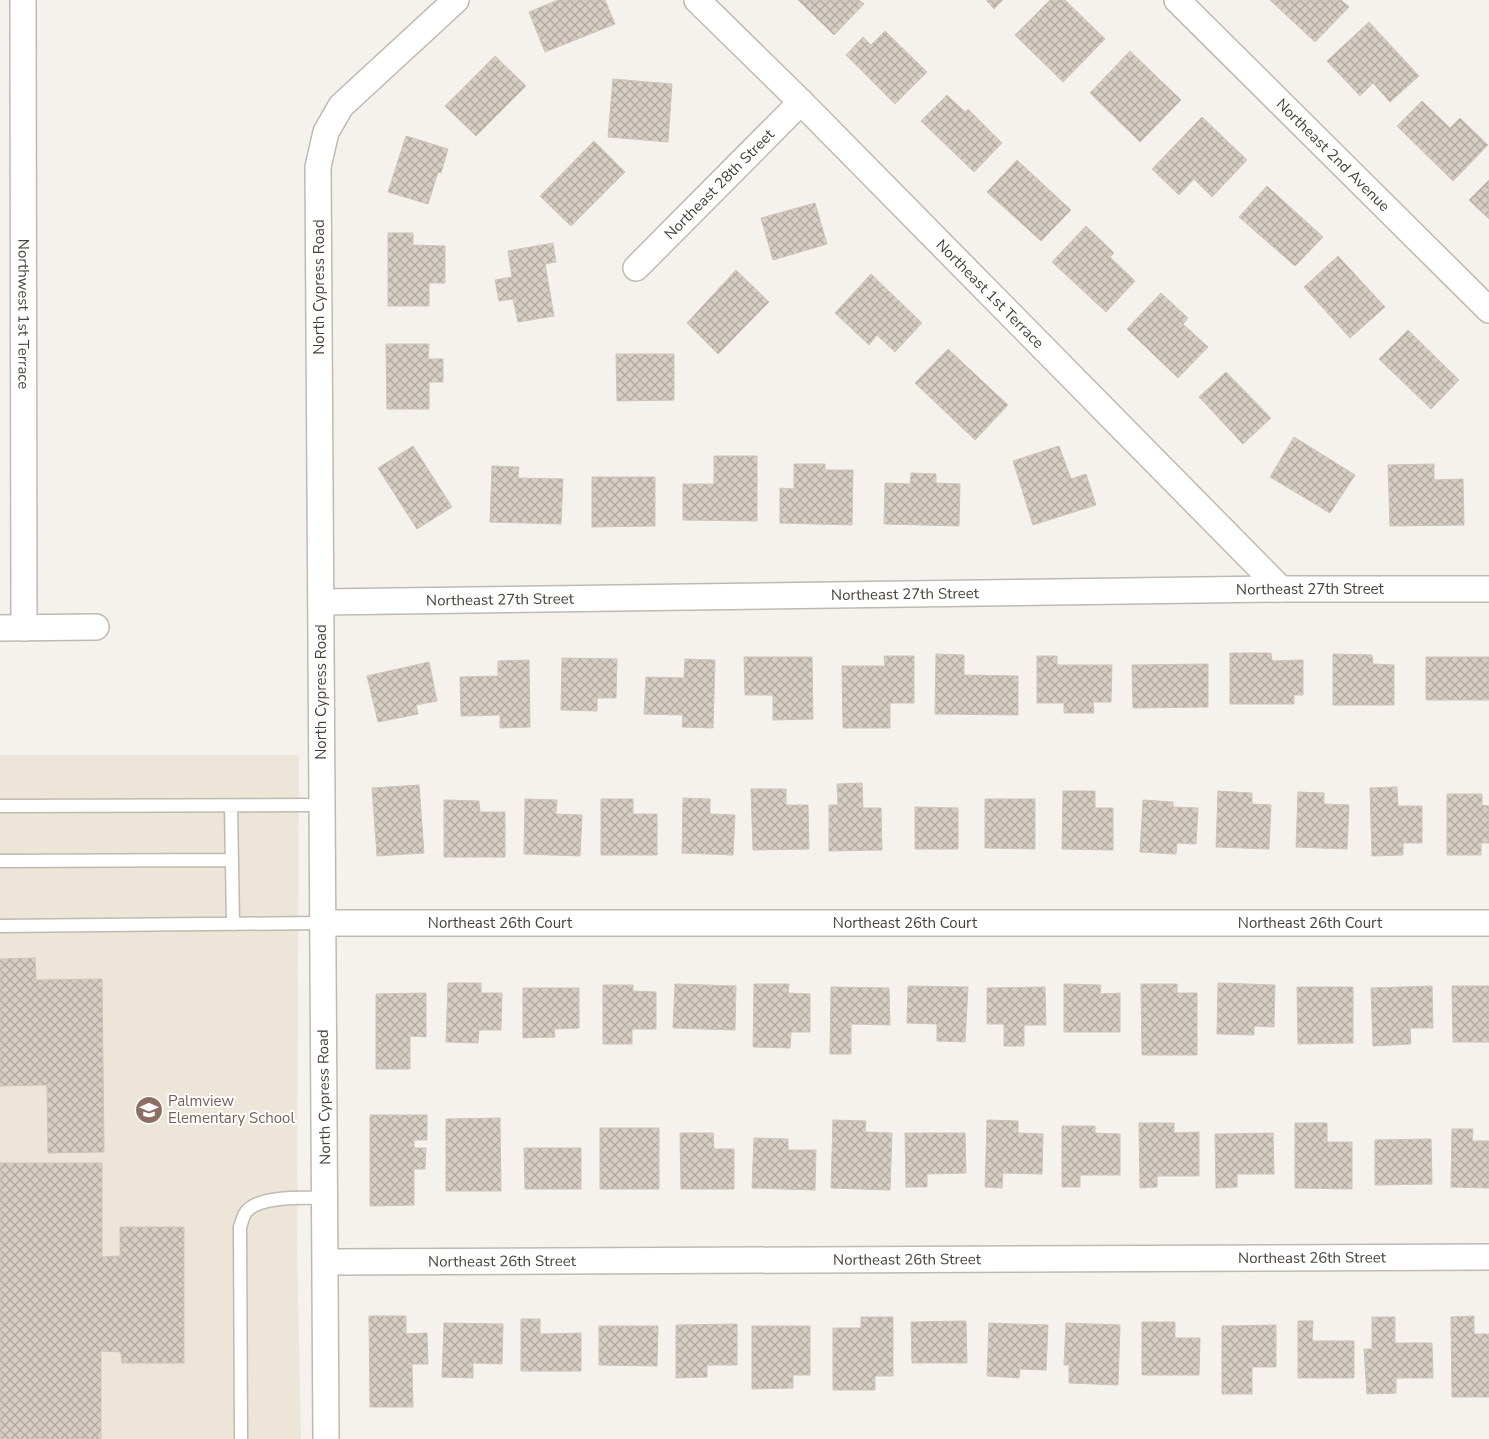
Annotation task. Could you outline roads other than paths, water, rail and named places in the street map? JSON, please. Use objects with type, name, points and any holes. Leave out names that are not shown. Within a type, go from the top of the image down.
[{"type":"street","name":"Northwest 1st Terrace","points":[[12,628],[11,161],[23,0]]},
{"type":"street","name":"North Cypress Road","points":[[326,1439],[318,167],[326,132],[341,106],[456,0]]},
{"type":"street","name":"Northeast 1st Terrace","points":[[697,0],[801,102],[1281,589]]},
{"type":"street","name":"Northeast 2nd Avenue","points":[[1177,0],[1489,310]]},
{"type":"street","name":"Northeast 28th Street","points":[[636,268],[801,102]]},
{"type":"street","name":"Northeast 27th Street","points":[[321,602],[1281,589],[1489,589]]},
{"type":"street","points":[[12,628],[96,627]]},
{"type":"street","name":"Northeast 26th Court","points":[[322,923],[1489,923]]},
{"type":"street","name":"Northeast 26th Street","points":[[326,1262],[1489,1258]]},
{"type":"lane","points":[[0,806],[321,805]]},
{"type":"lane","points":[[231,806],[233,924]]},
{"type":"lane","points":[[0,861],[232,860]]},
{"type":"lane","points":[[0,926],[322,923]]},
{"type":"lane","points":[[241,1439],[240,1227],[246,1211],[260,1202],[281,1199],[325,1198]]},
{"type":"place","name":"Palmview Elementary School","points":[[149,1110]]}]
